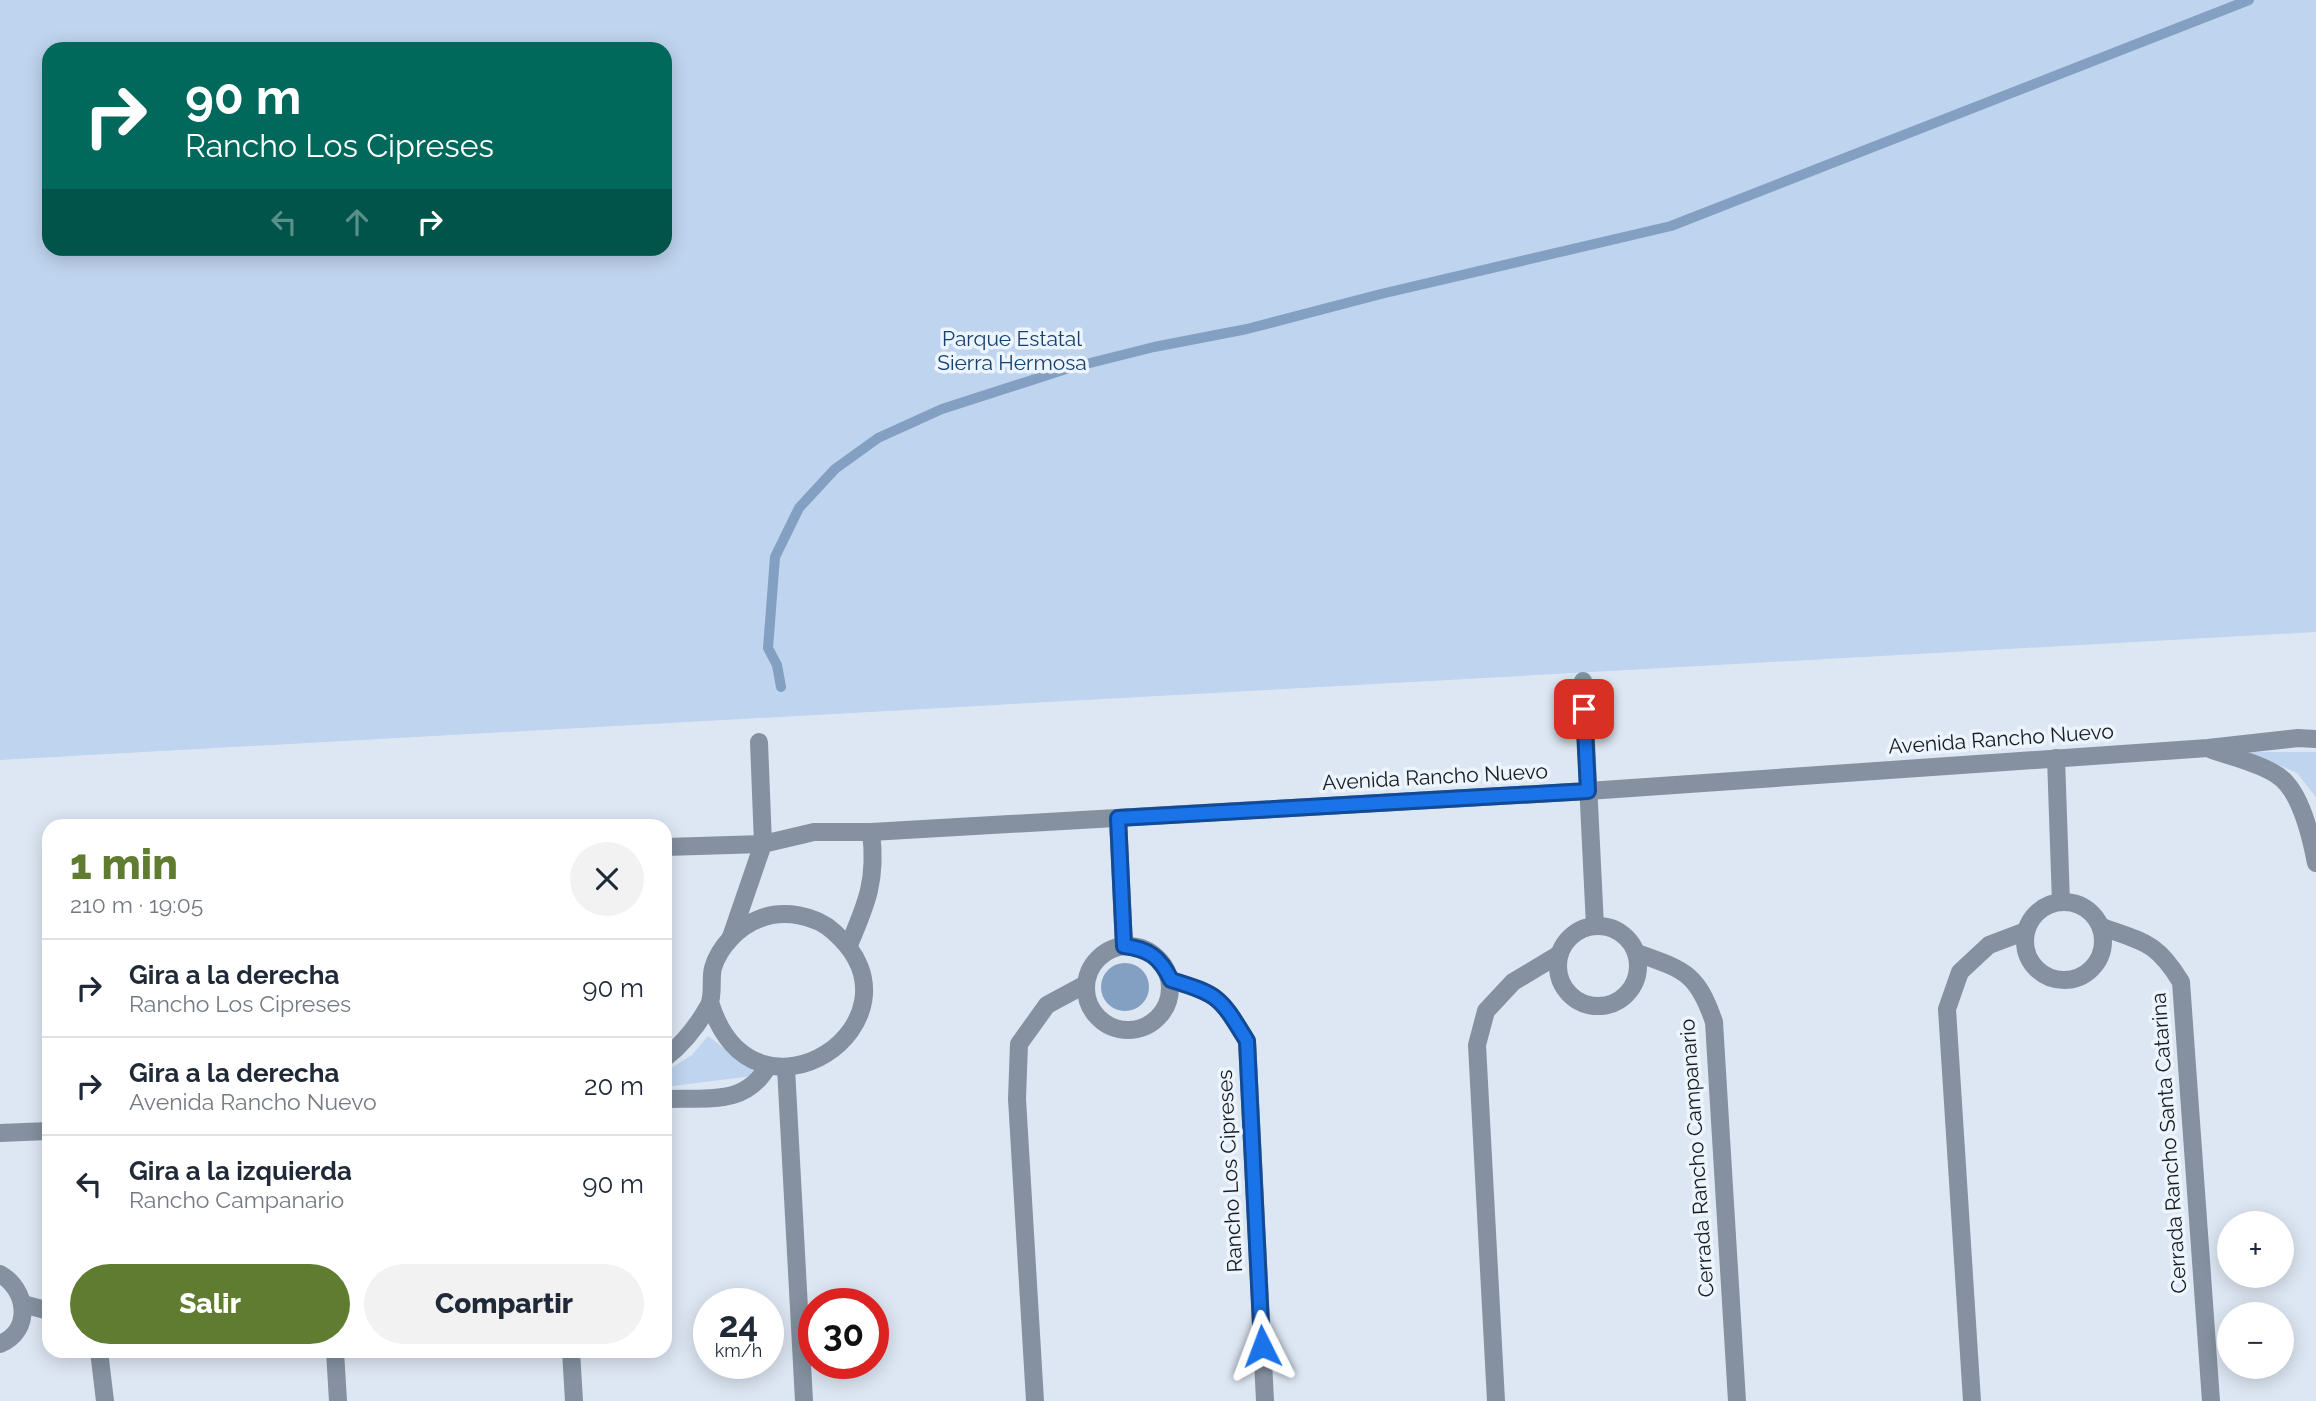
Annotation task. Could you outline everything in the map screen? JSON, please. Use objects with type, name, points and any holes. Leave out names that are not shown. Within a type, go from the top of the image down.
[{"type":"street","points":[[1583,681],[1595,926]]},
{"type":"street","name":"Avenida Rancho Nuevo","points":[[672,847],[763,844],[814,832],[871,832],[1588,791],[2208,748],[2298,738],[2316,740]]},
{"type":"street","points":[[731,937],[760,918],[792,914],[824,923],[849,945],[862,971],[864,999],[855,1026],[838,1048],[814,1063],[777,1067],[747,1057],[730,1043],[717,1024],[710,1002],[713,967],[731,937],[763,844],[759,742]]},
{"type":"street","points":[[2208,748],[2279,775],[2299,804],[2310,833],[2316,863]]},
{"type":"street","points":[[2056,758],[2061,902]]},
{"type":"street","points":[[1118,818],[1124,946]]},
{"type":"street","points":[[849,945],[871,891],[875,862],[871,832]]},
{"type":"street","points":[[2061,902],[2086,907],[2102,927],[2103,948],[2094,968],[2076,979],[2055,980],[2036,970],[2025,951],[2026,931],[2039,910],[2061,902]]},
{"type":"street","points":[[1496,1401],[1477,1045],[1486,1011],[1513,982],[1558,955],[1566,941],[1579,930],[1595,926],[1612,928],[1627,938],[1637,953],[1639,972],[1631,989],[1617,1002],[1599,1007],[1580,1003],[1565,992],[1558,974],[1558,955]]},
{"type":"street","name":"Cerrada Rancho Santa Catarina","points":[[2102,927],[2140,940],[2165,955],[2181,982],[2211,1401]]},
{"type":"street","points":[[1972,1401],[1947,1009],[1960,972],[1989,945],[2026,931]]},
{"type":"street","points":[[1124,946],[1145,948],[1162,961],[1171,980],[1170,998],[1162,1014],[1148,1026],[1130,1031],[1112,1028],[1097,1017],[1088,1002],[1086,984],[1092,966],[1105,952],[1124,946]]},
{"type":"street","name":"Cerrada Rancho Campanario","points":[[1637,953],[1678,968],[1703,991],[1714,1022],[1737,1401]]},
{"type":"street","name":"Rancho Los Cipreses","points":[[1171,980],[1211,992],[1228,1011],[1247,1041],[1265,1401]]},
{"type":"street","points":[[1035,1401],[1017,1099],[1020,1044],[1047,1005],[1086,984]]},
{"type":"street","points":[[672,1052],[680,1046],[710,1002]]},
{"type":"street","points":[[672,1099],[738,1096],[777,1067]]},
{"type":"street","points":[[777,1067],[804,1401]]},
{"type":"street","points":[[0,1133],[42,1130]]},
{"type":"street","points":[[0,1274],[19,1291],[23,1304],[22,1319],[16,1332],[0,1344]]},
{"type":"street","points":[[23,1304],[42,1309]]},
{"type":"street","points":[[100,1358],[105,1401]]},
{"type":"street","points":[[335,1358],[338,1401]]},
{"type":"street","points":[[571,1358],[574,1401]]},
{"type":"green space","name":"Parque Estatal Sierra Hermosa","points":[[0,0],[2316,0],[2316,632],[0,760]]},
{"type":"green space","points":[[2249,752],[2316,752],[2316,797],[2297,773]]},
{"type":"green space","points":[[708,1036],[760,1075],[672,1086],[672,1068],[692,1055]]},
{"type":"shaded area","points":[[1125,963],[1142,970],[1149,987],[1142,1004],[1125,1011],[1108,1004],[1101,987],[1108,970]]},
{"type":"waterway","points":[[781,687],[777,665],[768,648],[775,557],[799,508],[835,469],[878,438],[942,409],[1066,369],[1154,347],[1247,329],[1381,294],[1671,226],[2249,0]]},
{"type":"route","points":[[1262,1346],[1247,1041],[1228,1011],[1211,992],[1171,980],[1162,961],[1145,948],[1124,946],[1118,818],[1588,791],[1584,709]]}]
